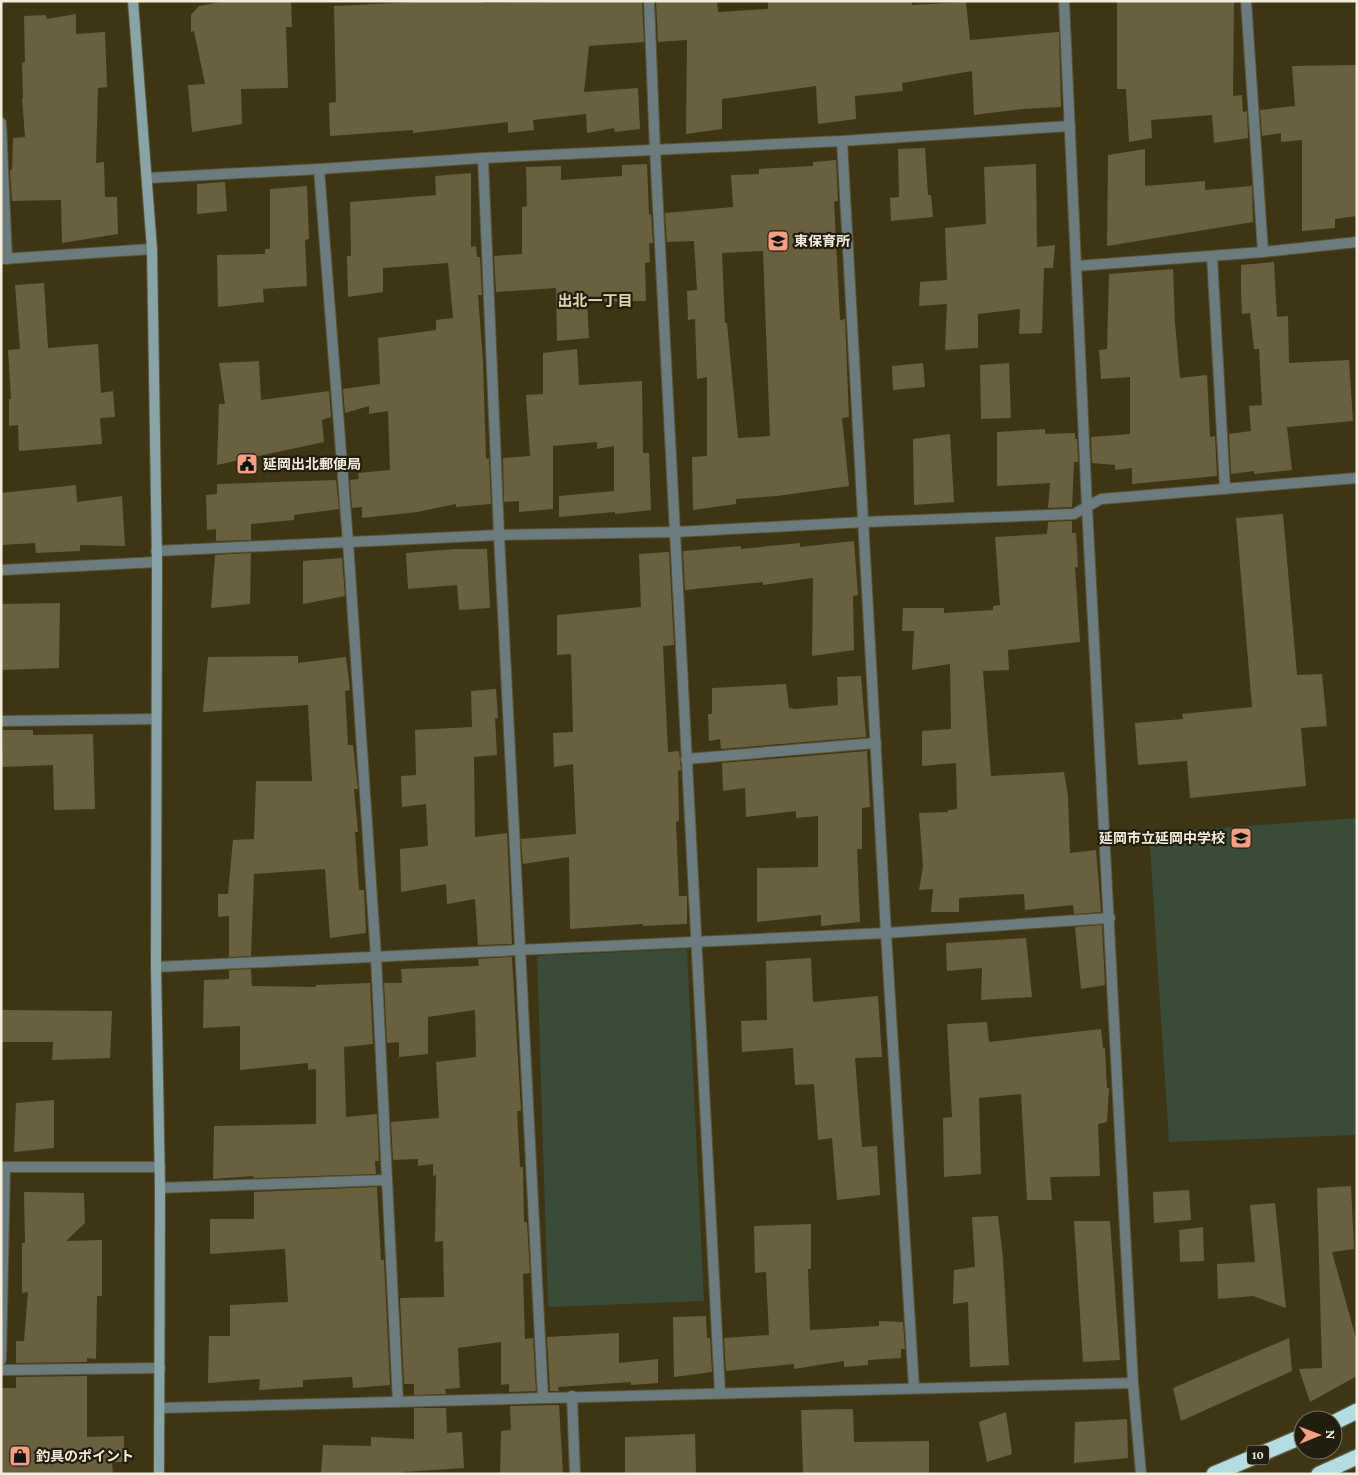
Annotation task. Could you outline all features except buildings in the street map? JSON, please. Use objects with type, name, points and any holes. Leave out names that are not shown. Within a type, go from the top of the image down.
[{"type":"highway","points":[[1343,1418],[1357,1411]]},
{"type":"highway","name":"10","points":[[1214,1474],[1293,1440]]},
{"type":"highway","points":[[1319,1474],[1357,1456]]},
{"type":"street","points":[[132,1],[148,178],[152,249],[157,562],[156,967],[160,1167],[159,1474]]},
{"type":"street","points":[[649,1],[686,759],[720,1393]]},
{"type":"street","points":[[1064,1],[1087,507],[1133,1383],[1141,1474]]},
{"type":"street","points":[[1246,1],[1263,252]]},
{"type":"street","points":[[1,123],[4,259],[152,249]]},
{"type":"street","points":[[148,178],[319,170],[483,158],[842,141],[1070,126]]},
{"type":"street","points":[[842,141],[886,933],[914,1388]]},
{"type":"street","points":[[483,158],[498,535],[543,1398]]},
{"type":"street","points":[[319,170],[348,542],[376,957],[398,1402]]},
{"type":"street","points":[[1076,266],[1263,252],[1357,242]]},
{"type":"street","points":[[1212,256],[1225,489]]},
{"type":"street","points":[[156,551],[498,535],[675,532],[1074,514],[1101,499],[1357,478]]},
{"type":"street","points":[[1,570],[157,562]]},
{"type":"street","points":[[1,722],[156,720]]},
{"type":"street","points":[[686,759],[876,743]]},
{"type":"street","points":[[156,967],[886,933],[1110,918]]},
{"type":"street","points":[[1,1360],[3,1167],[160,1167]]},
{"type":"street","points":[[160,1188],[387,1180]]},
{"type":"street","points":[[1,1370],[160,1368]]},
{"type":"street","points":[[160,1408],[1133,1383]]},
{"type":"street","points":[[572,1396],[576,1474]]},
{"type":"green space","points":[[1357,818],[1357,1135],[1169,1142],[1149,833]]},
{"type":"green space","points":[[687,949],[704,1301],[548,1307],[537,956]]},
{"type":"place","name":"東保育所","points":[[778,241]]},
{"type":"place","name":"延岡出北郵便局","points":[[247,464]]},
{"type":"place","name":"延岡市立延岡中学校","points":[[1241,838]]},
{"type":"place","name":"釣具のポイント","points":[[20,1456]]},
{"type":"district","name":"出北一丁目","points":[[595,301]]}]
